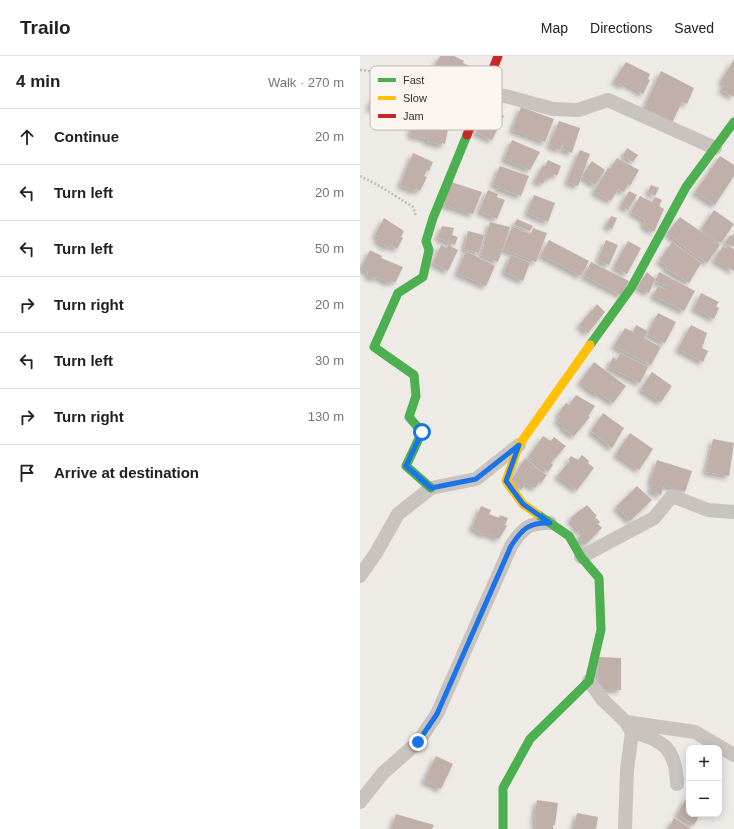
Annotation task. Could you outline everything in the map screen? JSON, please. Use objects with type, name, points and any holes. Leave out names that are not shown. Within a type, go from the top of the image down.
[{"type":"street","points":[[494,66],[498,56]]},
{"type":"street","points":[[502,96],[553,109],[578,110],[608,100],[715,148]]},
{"type":"street","points":[[503,829],[503,788],[530,739],[589,681],[601,630],[599,578],[581,557],[569,536],[523,504],[506,481],[519,445],[632,288],[686,187],[734,122]]},
{"type":"street","points":[[431,488],[406,466],[422,432],[408,418],[416,396],[414,375],[374,347],[398,293],[423,277],[429,250],[426,241],[433,218],[468,130]]},
{"type":"street","points":[[360,576],[398,514],[431,488],[476,479],[519,445]]},
{"type":"street","points":[[581,557],[654,518],[672,496],[708,510],[734,512]]},
{"type":"street","points":[[360,802],[383,773],[418,742],[437,714],[511,546],[520,532],[539,522],[550,523]]},
{"type":"street","points":[[589,681],[603,700],[629,727],[654,738],[669,750],[677,769],[677,784]]},
{"type":"street","points":[[629,727],[695,732],[734,755]]},
{"type":"street","points":[[625,829],[629,727]]},
{"type":"path","points":[[360,70],[370,71]]},
{"type":"path","points":[[360,176],[378,185],[413,207],[418,221]]},
{"type":"building","points":[[440,56],[454,56],[470,66],[435,66]]},
{"type":"building","points":[[734,59],[734,97],[721,90],[725,83],[721,81]]},
{"type":"building","points":[[626,62],[650,74],[648,79],[650,80],[643,94],[625,83],[623,86],[614,81]]},
{"type":"building","points":[[661,71],[694,88],[687,104],[682,102],[672,123],[643,110]]},
{"type":"building","points":[[521,107],[554,119],[545,142],[512,130]]},
{"type":"building","points":[[559,121],[580,128],[572,153],[562,149],[565,142],[563,141],[560,150],[549,145]]},
{"type":"building","points":[[411,130],[448,130],[445,144],[442,143],[441,145],[427,141],[427,139],[410,135]]},
{"type":"building","points":[[477,130],[497,130],[492,140],[476,133]]},
{"type":"building","points":[[512,140],[540,152],[530,170],[504,159]]},
{"type":"building","points":[[627,148],[638,155],[633,162],[623,156]]},
{"type":"building","points":[[580,150],[590,154],[578,186],[567,182]]},
{"type":"building","points":[[413,153],[433,162],[429,171],[427,170],[424,176],[427,177],[420,191],[416,189],[415,191],[400,185]]},
{"type":"building","points":[[720,156],[734,165],[734,176],[715,205],[695,192]]},
{"type":"building","points":[[617,158],[639,170],[630,186],[628,185],[624,192],[618,189],[611,201],[594,192],[608,168],[610,169]]},
{"type":"building","points":[[548,160],[561,166],[557,176],[554,174],[549,179],[546,177],[543,184],[535,181],[543,165],[545,166]]},
{"type":"building","points":[[592,161],[605,170],[595,185],[582,176]]},
{"type":"building","points":[[500,166],[529,176],[521,196],[498,188],[499,186],[493,184]]},
{"type":"building","points":[[451,182],[482,192],[473,214],[444,205]]},
{"type":"building","points":[[651,185],[659,188],[655,196],[648,192]]},
{"type":"building","points":[[488,190],[498,194],[497,197],[505,200],[497,219],[479,211]]},
{"type":"building","points":[[629,191],[637,195],[628,210],[621,205]]},
{"type":"building","points":[[534,195],[555,203],[548,222],[527,213]]},
{"type":"building","points":[[640,196],[652,202],[655,197],[662,200],[659,206],[664,209],[654,232],[643,225],[645,220],[631,212]]},
{"type":"building","points":[[714,210],[734,224],[721,243],[701,229]]},
{"type":"building","points":[[611,216],[617,218],[612,229],[606,226]]},
{"type":"building","points":[[680,217],[720,245],[707,263],[699,257],[698,258],[667,233]]},
{"type":"building","points":[[384,218],[404,231],[401,237],[403,238],[397,249],[390,245],[389,248],[377,241],[379,237],[375,235]]},
{"type":"building","points":[[517,219],[533,226],[530,231],[514,225]]},
{"type":"building","points":[[490,222],[510,227],[498,262],[481,255]]},
{"type":"building","points":[[442,226],[454,228],[452,235],[458,237],[455,245],[438,238]]},
{"type":"building","points":[[512,227],[531,234],[533,228],[547,233],[536,262],[503,249]]},
{"type":"building","points":[[468,231],[484,235],[479,253],[464,249]]},
{"type":"building","points":[[734,233],[734,247],[725,243],[730,235],[732,236]]},
{"type":"building","points":[[549,240],[589,261],[581,276],[541,255]]},
{"type":"building","points":[[606,240],[618,245],[609,265],[598,260]]},
{"type":"building","points":[[628,241],[641,248],[627,274],[614,267]]},
{"type":"building","points":[[672,242],[701,263],[689,283],[665,268],[667,266],[659,261]]},
{"type":"building","points":[[441,245],[447,248],[448,245],[458,250],[448,271],[433,263]]},
{"type":"building","points":[[723,246],[726,248],[728,246],[734,249],[734,271],[714,260]]},
{"type":"building","points":[[370,250],[382,256],[381,258],[403,267],[395,283],[391,280],[389,283],[376,276],[375,279],[367,275],[368,272],[361,268]]},
{"type":"building","points":[[466,251],[495,266],[486,286],[457,273]]},
{"type":"building","points":[[511,255],[530,263],[523,281],[504,272]]},
{"type":"building","points":[[591,262],[629,281],[621,295],[584,276]]},
{"type":"building","points":[[647,272],[655,279],[649,293],[637,287]]},
{"type":"building","points":[[659,272],[695,291],[684,311],[653,296],[658,286],[666,290],[668,286],[655,281]]},
{"type":"building","points":[[701,293],[719,302],[716,306],[719,308],[714,319],[694,308]]},
{"type":"building","points":[[597,304],[605,312],[588,333],[579,325]]},
{"type":"building","points":[[658,313],[676,322],[665,343],[647,334]]},
{"type":"building","points":[[636,325],[648,331],[644,338],[661,347],[651,365],[614,346],[625,328],[633,332]]},
{"type":"building","points":[[691,325],[707,333],[702,348],[708,351],[703,362],[678,349]]},
{"type":"building","points":[[620,353],[648,367],[640,383],[608,367],[613,357],[617,360]]},
{"type":"building","points":[[594,362],[626,386],[613,403],[599,393],[597,395],[580,382]]},
{"type":"building","points":[[652,372],[672,386],[661,402],[641,389]]},
{"type":"building","points":[[576,395],[595,406],[588,416],[590,417],[574,436],[562,428],[564,426],[557,421],[560,416],[558,414],[566,403],[569,405]]},
{"type":"building","points":[[603,413],[624,428],[612,448],[591,431]]},
{"type":"building","points":[[630,433],[653,449],[639,470],[616,454]]},
{"type":"building","points":[[543,436],[551,441],[554,437],[566,446],[551,463],[553,465],[548,472],[528,457]]},
{"type":"building","points":[[713,439],[734,443],[729,476],[706,472]]},
{"type":"building","points":[[582,455],[594,468],[577,490],[557,476],[570,461],[568,460],[571,456],[578,460]]},
{"type":"building","points":[[525,458],[535,466],[534,467],[547,475],[535,488],[525,483],[521,490],[511,481]]},
{"type":"building","points":[[657,460],[692,471],[685,492],[664,485],[661,495],[650,491],[653,482],[650,482]]},
{"type":"building","points":[[637,486],[652,500],[630,521],[616,507]]},
{"type":"building","points":[[587,505],[597,516],[595,517],[600,522],[598,524],[602,528],[585,545],[578,538],[584,532],[582,529],[579,532],[570,518]]},
{"type":"building","points":[[481,506],[491,510],[489,514],[499,518],[500,515],[508,518],[505,525],[507,526],[499,539],[485,533],[484,535],[472,528]]},
{"type":"building","points":[[598,657],[621,658],[621,690],[597,689]]},
{"type":"building","points":[[436,756],[453,764],[441,789],[424,781]]},
{"type":"building","points":[[686,799],[686,817],[698,817],[694,825],[677,814]]},
{"type":"building","points":[[537,800],[558,803],[555,825],[553,825],[553,829],[535,829],[536,821],[534,821]]},
{"type":"building","points":[[577,813],[598,817],[596,829],[574,829]]},
{"type":"building","points":[[396,814],[434,825],[432,829],[392,829]]},
{"type":"building","points":[[674,818],[690,828],[690,829],[668,829]]},
{"type":"traffic: fast","points":[[590,345],[631,288],[686,187],[734,122]]},
{"type":"traffic: fast","points":[[431,488],[406,466],[422,432],[409,417],[416,396],[414,375],[374,347],[398,293],[423,277],[429,250],[426,241],[433,218],[467,135]]},
{"type":"traffic: fast","points":[[503,829],[503,788],[530,739],[589,681],[601,630],[599,578],[581,557],[569,536],[537,514]]},
{"type":"traffic: slow","points":[[537,514],[523,504],[506,481],[519,445],[590,345]]},
{"type":"traffic: jam","points":[[494,66],[498,56]]},
{"type":"traffic: jam","points":[[467,135],[469,130]]},
{"type":"route","points":[[418,742],[437,714],[511,546],[520,532],[532,524],[539,522],[550,523],[523,504],[506,481],[519,445],[476,479],[431,488],[406,466],[422,432]]}]
